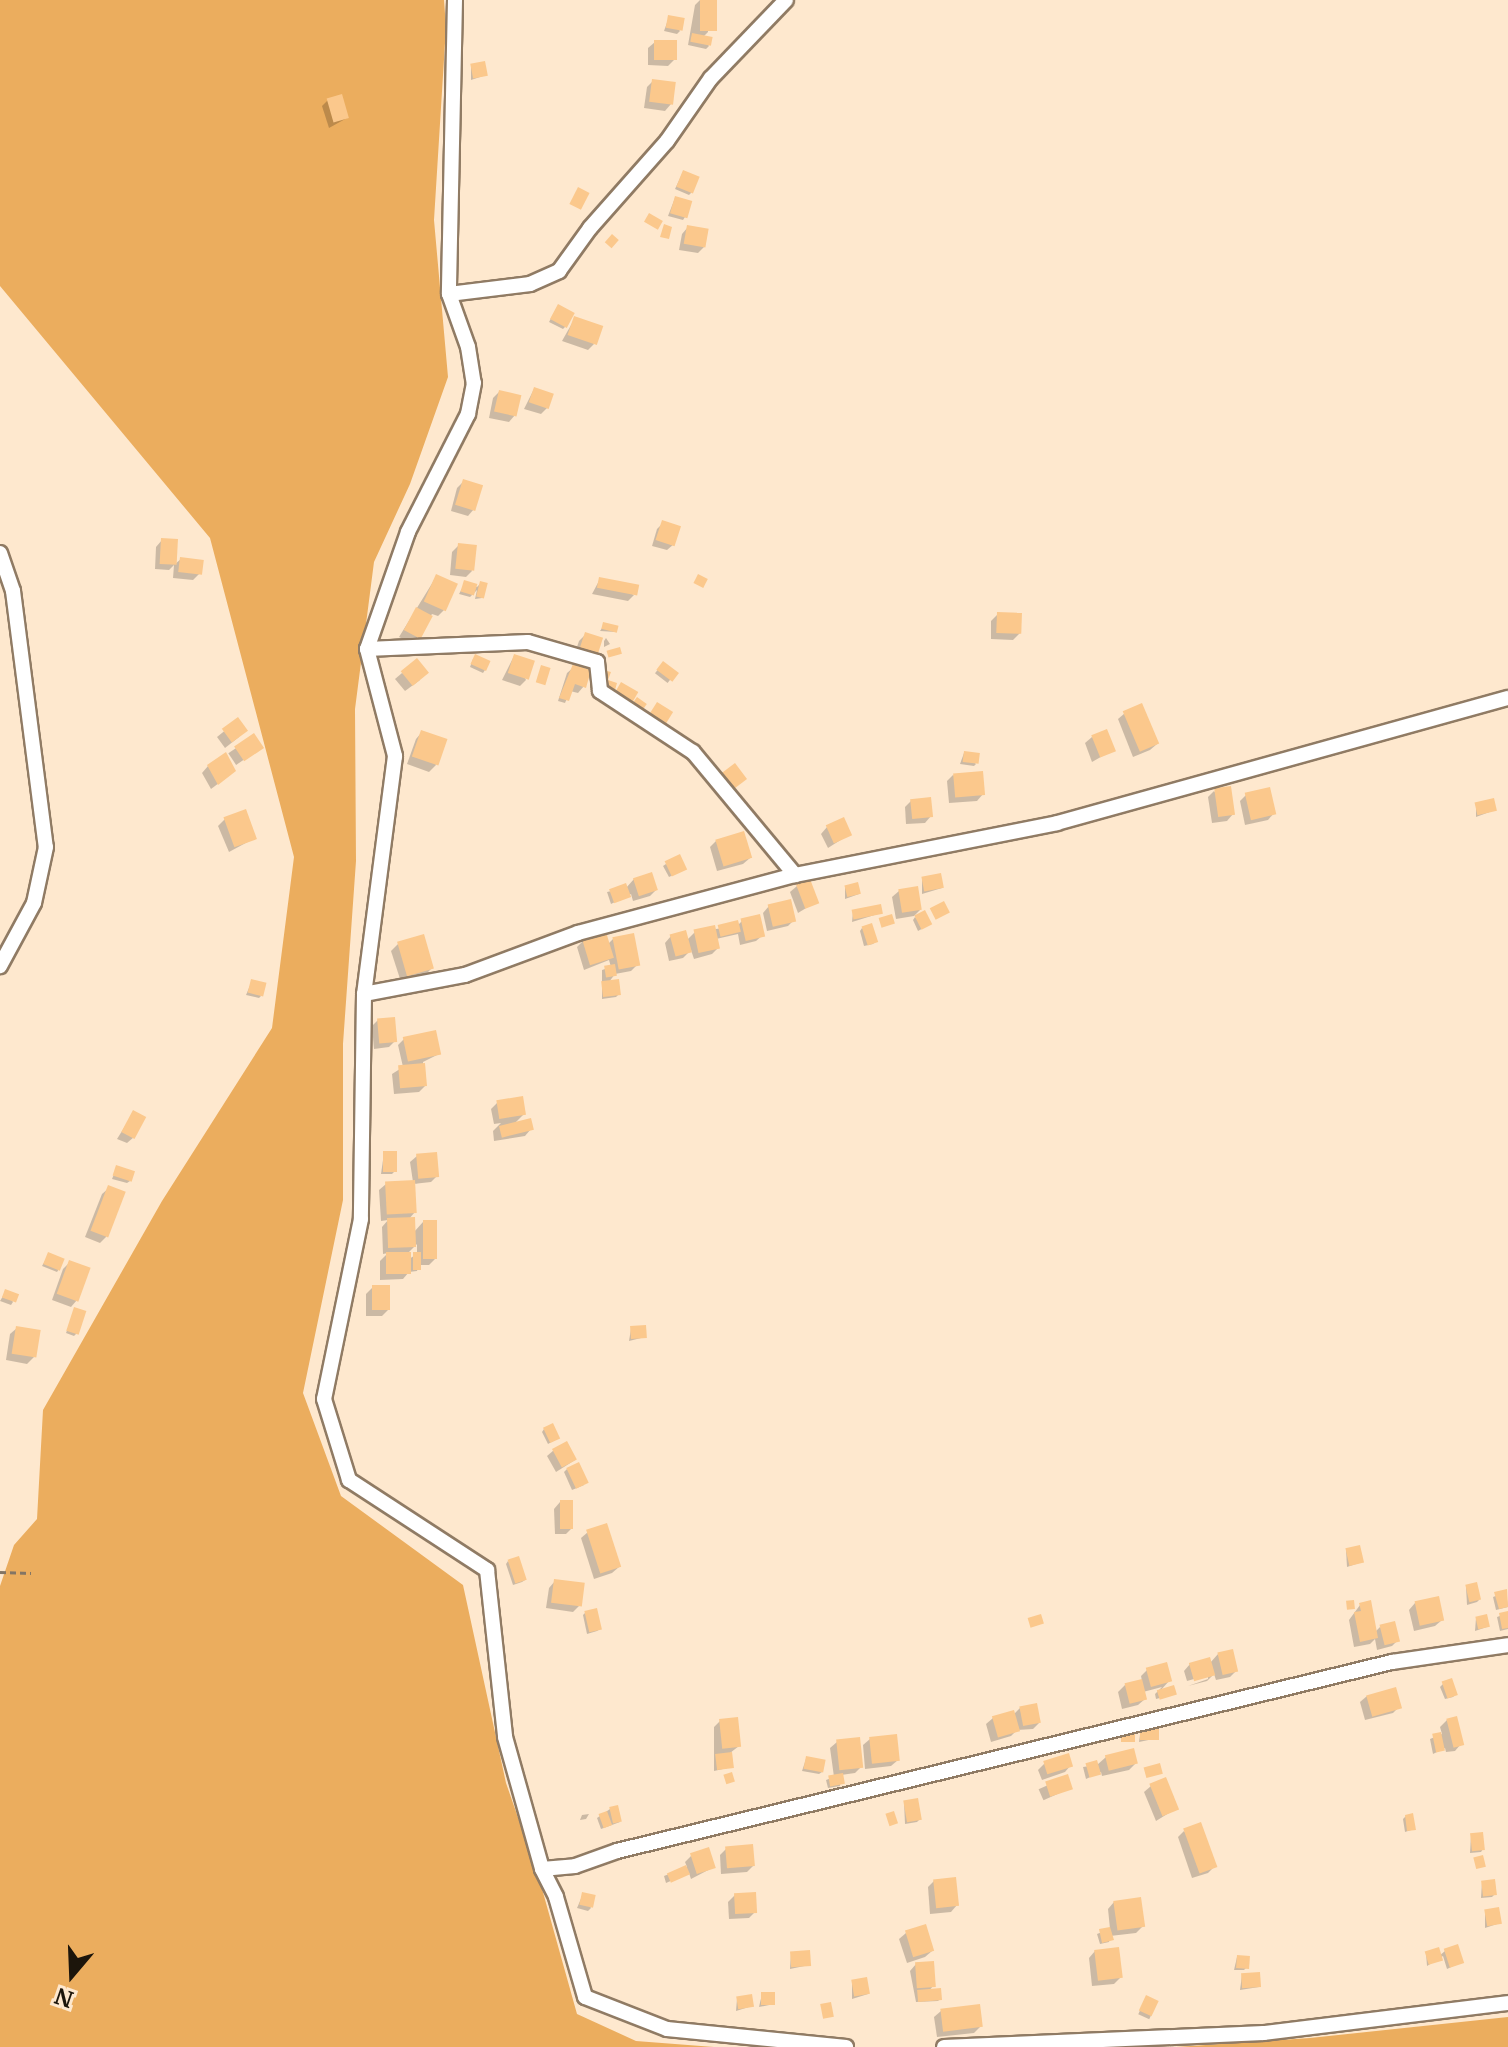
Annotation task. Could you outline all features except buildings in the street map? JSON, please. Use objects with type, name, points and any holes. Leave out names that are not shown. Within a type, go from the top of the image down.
[{"type":"street","points":[[455,0],[449,294],[468,347],[474,383],[468,414],[408,532],[367,649],[395,756],[364,994],[361,1219],[324,1399],[349,1480],[487,1570],[505,1737],[542,1869],[556,1897],[585,1997],[667,2029],[846,2047]]},
{"type":"street","points":[[449,294],[530,284],[559,271],[590,228],[667,141],[711,78],[786,0]]},
{"type":"street","points":[[0,553],[13,591],[46,847],[34,903],[0,966]]},
{"type":"street","points":[[367,649],[528,642],[597,662],[600,691],[693,752],[795,875]]},
{"type":"street","points":[[364,994],[465,975],[578,933],[795,875],[1057,823],[1508,698]]},
{"type":"street","points":[[542,1869],[575,1866],[617,1851],[1392,1662],[1508,1645]]},
{"type":"street","points":[[944,2047],[1264,2033],[1508,2003]]},
{"type":"path","points":[[0,1572],[31,1573]]},
{"type":"shaded area","points":[[0,0],[444,0],[446,27],[434,220],[448,377],[410,484],[374,562],[355,709],[356,861],[343,1044],[343,1200],[303,1393],[341,1496],[463,1585],[506,1783],[539,1878],[577,2014],[636,2041],[714,2047],[0,2047],[0,1586],[14,1545],[37,1519],[43,1410],[162,1201],[272,1028],[294,857],[210,538],[0,286]]},
{"type":"shaded area","points":[[1508,2017],[1508,2047],[1176,2047],[1310,2038]]}]
